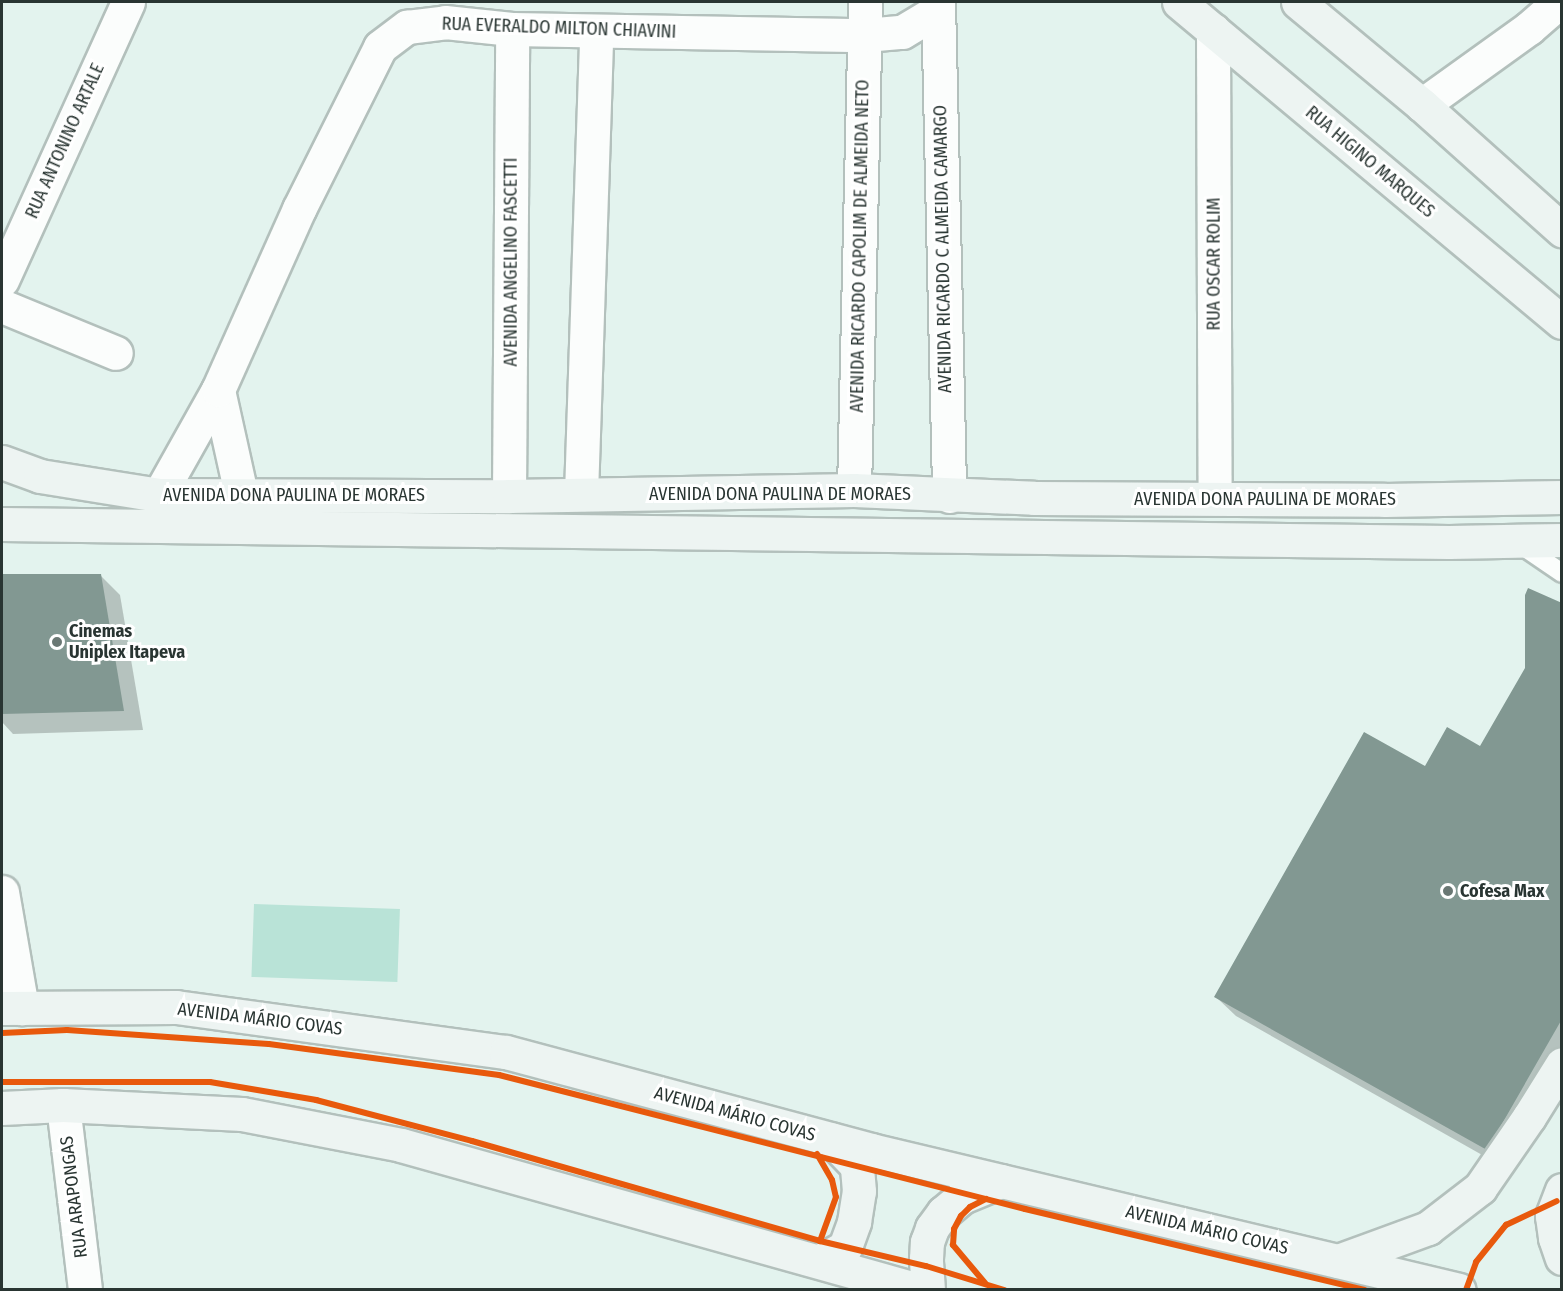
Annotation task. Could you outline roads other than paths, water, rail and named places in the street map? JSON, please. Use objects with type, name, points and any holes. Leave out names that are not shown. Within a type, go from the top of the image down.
[{"type":"main road","name":"RUA HIGINO MARQUES","points":[[1179,2],[1562,322]]},
{"type":"main road","points":[[1298,2],[1422,105],[1562,230]]},
{"type":"main road","name":"AVENIDA DONA PAULINA DE MORAES","points":[[2,462],[40,476],[159,495],[509,496],[854,490],[949,496],[1384,500],[1562,497]]},
{"type":"main road","name":"AVENIDA DONA PAULINA DE MORAES","points":[[2,524],[1449,543],[1562,540]]},
{"type":"main road","name":"AVENIDA MÁRIO COVAS","points":[[12,1008],[176,1007],[506,1052],[831,1139],[1459,1290]]},
{"type":"main road","points":[[1338,1261],[1428,1228],[1480,1188],[1562,1064]]},
{"type":"main road","points":[[2,1108],[63,1105],[242,1114],[400,1145],[919,1290]]},
{"type":"main road","points":[[820,1262],[845,1247],[854,1222],[859,1191],[857,1166],[831,1139]]},
{"type":"main road","points":[[928,1290],[927,1242],[932,1228],[943,1213],[963,1197],[1001,1181]]},
{"type":"main road","points":[[1562,1190],[1552,1216],[1555,1238],[1562,1257]]},
{"type":"street","name":"RUA ANTONINO ARTALE","points":[[2,280],[128,2]]},
{"type":"street","name":"AVENIDA RICARDO CAPOLIM DE ALMEIDA NETO","points":[[854,490],[865,2]]},
{"type":"street","points":[[1422,105],[1529,28],[1559,2]]},
{"type":"street","name":"RUA EVERALDO MILTON CHIAVINI","points":[[159,495],[218,390],[299,209],[380,47],[407,27],[445,22],[512,29],[865,35],[902,32],[938,6]]},
{"type":"street","name":"AVENIDA RICARDO C ALMEIDA CAMARGO","points":[[938,6],[949,496]]},
{"type":"street","name":"AVENIDA ANGELINO FASCETTI","points":[[509,496],[512,29]]},
{"type":"street","name":"RUA OSCAR ROLIM","points":[[1213,30],[1215,498]]},
{"type":"street","points":[[581,494],[596,31]]},
{"type":"street","points":[[2,306],[116,353]]},
{"type":"street","points":[[218,390],[241,494]]},
{"type":"street","points":[[2,892],[12,1008]]},
{"type":"street","name":"RUA ARAPONGAS","points":[[63,1105],[85,1290]]},
{"type":"lane","points":[[1514,541],[1562,573]]},
{"type":"place","name":"Cinemas Uniplex Itapeva","points":[[57,642]]},
{"type":"place","name":"Cofesa Max","points":[[1448,891]]}]
